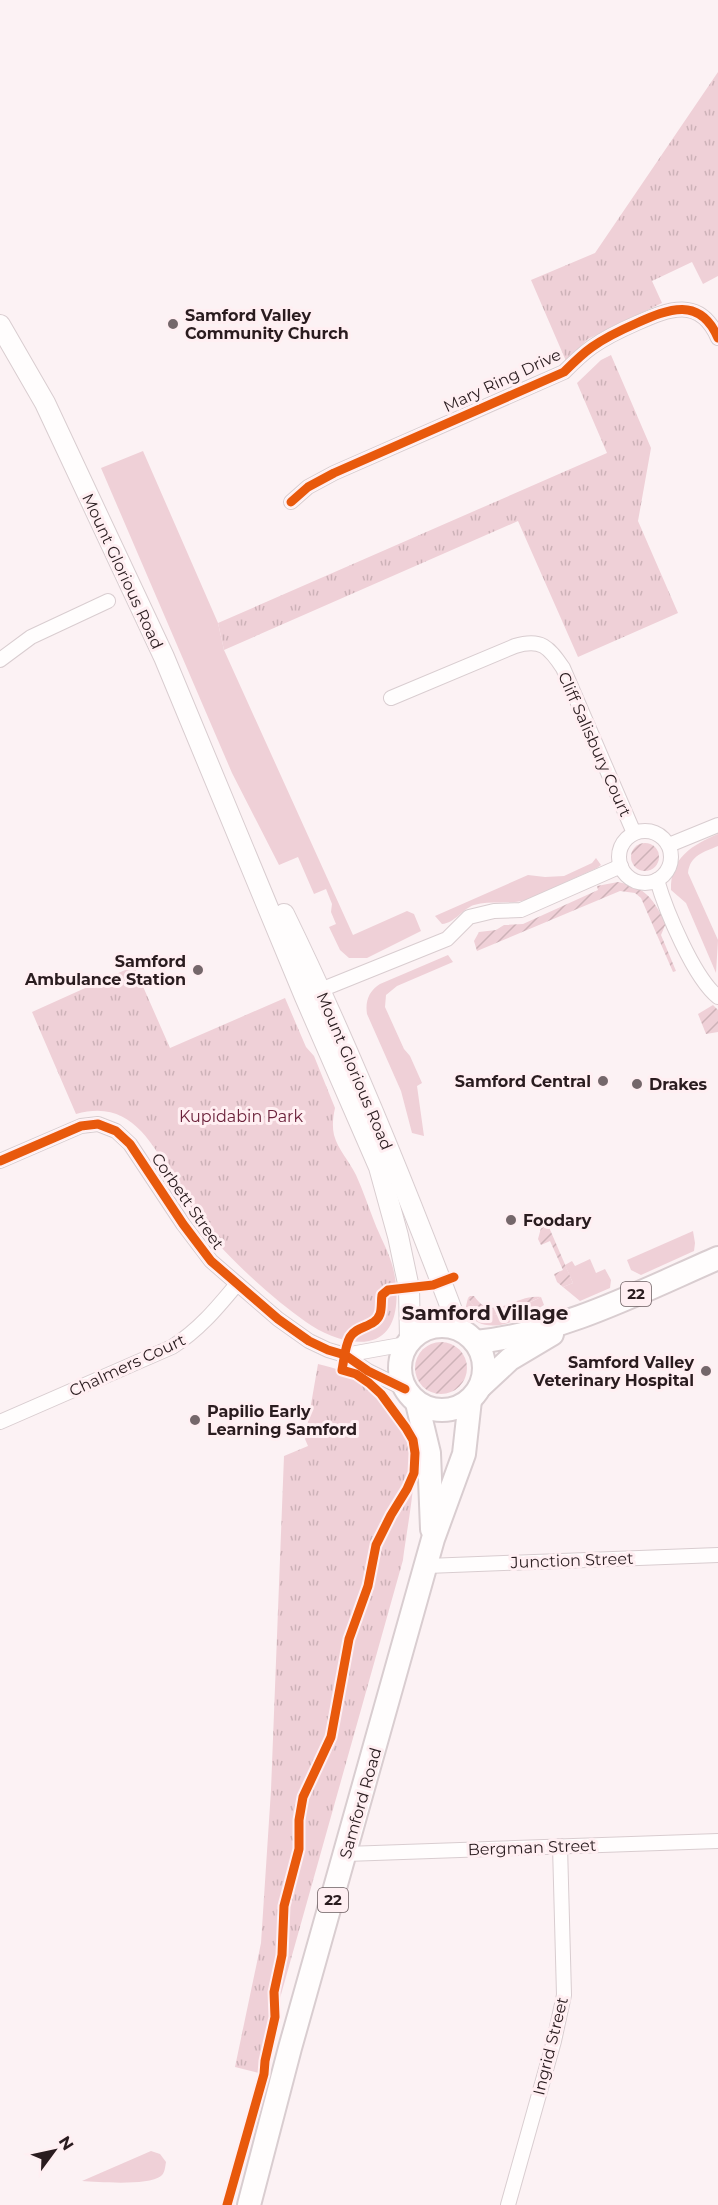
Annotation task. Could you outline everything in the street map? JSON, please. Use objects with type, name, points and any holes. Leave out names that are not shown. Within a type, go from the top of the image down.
[{"type":"main road","name":"Mount Glorious Road","points":[[0,325],[45,403],[164,657],[234,822],[274,893],[379,1167],[398,1236],[407,1280],[408,1341]]},
{"type":"main road","name":"Mount Glorious Road","points":[[313,993],[378,1123],[429,1253],[467,1335]]},
{"type":"main road","points":[[407,1280],[429,1253]]},
{"type":"main road","name":"22","points":[[579,1318],[510,1359],[458,1407],[444,1410],[430,1409],[411,1396],[400,1378],[399,1366],[408,1341],[421,1331],[433,1326],[446,1325],[467,1335],[507,1339],[579,1318],[718,1258]]},
{"type":"main road","points":[[467,1335],[484,1363],[475,1393]]},
{"type":"main road","name":"Samford Road","points":[[249,2205],[290,2048],[433,1539],[464,1454],[475,1393]]},
{"type":"main road","name":"Samford Road","points":[[411,1396],[429,1453],[433,1539]]},
{"type":"street","name":"Mary Ring Drive","points":[[291,502],[309,487],[334,473],[564,372],[606,337],[666,311],[683,309],[702,316],[718,338]]},
{"type":"street","points":[[0,660],[31,637],[108,601]]},
{"type":"street","name":"Cliff Salisbury Court","points":[[391,698],[526,642],[542,644],[553,652],[563,668],[634,833]]},
{"type":"street","points":[[669,845],[718,825]]},
{"type":"street","points":[[642,830],[658,833],[669,845],[671,861],[663,876],[657,880],[648,883],[640,882],[625,874],[621,866],[619,859],[622,843],[634,833],[642,830]]},
{"type":"street","points":[[313,993],[447,939],[469,917],[494,911],[521,910],[621,866]]},
{"type":"street","points":[[657,880],[695,969],[710,991],[718,998]]},
{"type":"street","name":"Corbett Street","points":[[0,1161],[81,1126],[98,1124],[116,1131],[130,1144],[183,1224],[211,1261],[278,1319],[309,1341],[345,1355],[411,1396]]},
{"type":"street","name":"Chalmers Court","points":[[0,1422],[172,1347],[189,1337],[237,1284]]},
{"type":"street","points":[[345,1355],[408,1341]]},
{"type":"street","name":"Junction Street","points":[[427,1566],[718,1555]]},
{"type":"street","name":"Bergman Street","points":[[346,1854],[718,1841]]},
{"type":"street","name":"Ingrid Street","points":[[508,2205],[554,2041],[564,1995],[560,1846]]},
{"type":"green space","points":[[718,72],[718,276],[703,284],[692,262],[652,281],[662,303],[588,339],[566,361],[531,280],[595,253]]},
{"type":"green space","points":[[611,355],[651,448],[638,521],[678,613],[578,657],[518,521],[224,650],[218,623],[607,453],[577,383],[601,360]]},
{"type":"green space","points":[[143,451],[218,623],[224,650],[353,935],[407,911],[414,914],[421,931],[367,958],[349,958],[340,950],[329,927],[336,924],[326,889],[314,894],[298,857],[279,865],[232,773],[101,468]]},
{"type":"green space","points":[[718,834],[718,846],[695,858],[688,873],[718,940],[716,973],[686,903],[671,890],[674,869],[684,854]]},
{"type":"green space","points":[[645,843],[655,847],[659,857],[655,867],[645,871],[635,867],[631,857],[635,847]]},
{"type":"green space","points":[[596,858],[601,865],[597,868],[526,900],[474,905],[451,921],[442,924],[435,916],[528,875],[564,876],[592,863]]},
{"type":"green space","points":[[618,882],[643,891],[657,907],[666,923],[661,935],[676,971],[673,972],[641,898],[635,893],[620,891],[477,951],[474,941],[479,932],[496,930],[504,925],[523,924],[598,890],[597,886]]},
{"type":"green space","points":[[448,955],[453,962],[397,986],[386,995],[385,1007],[422,1083],[417,1086],[424,1136],[412,1133],[401,1091],[367,1014],[367,1005],[371,993],[380,984]]},
{"type":"green space","name":"Kupidabin Park","points":[[134,966],[170,1048],[285,998],[306,1047],[314,1056],[335,1108],[334,1135],[356,1175],[393,1268],[396,1288],[395,1311],[387,1330],[379,1337],[361,1342],[344,1340],[320,1331],[306,1322],[271,1295],[211,1236],[155,1148],[135,1125],[110,1112],[94,1111],[76,1114],[32,1012]]},
{"type":"green space","points":[[713,1005],[718,1010],[718,1032],[706,1034],[698,1014]]},
{"type":"green space","points":[[545,1218],[573,1283],[563,1287],[557,1282],[554,1274],[563,1270],[550,1241],[541,1245],[538,1239],[541,1228],[532,1223]]},
{"type":"green space","points":[[693,1231],[694,1251],[641,1275],[631,1270],[627,1260]]},
{"type":"green space","points":[[590,1259],[596,1273],[605,1269],[611,1280],[610,1288],[580,1301],[563,1287],[573,1283],[565,1265],[572,1261],[575,1266]]},
{"type":"green space","points":[[474,1296],[481,1304],[497,1308],[522,1299],[541,1297],[511,1311],[492,1315],[475,1308],[468,1298]]},
{"type":"green space","points":[[541,1297],[544,1305],[514,1321],[492,1326],[473,1319],[465,1310],[468,1298],[475,1308],[492,1315],[511,1311]]},
{"type":"green space","points":[[441,1342],[455,1346],[463,1354],[467,1368],[463,1382],[455,1390],[441,1394],[427,1390],[419,1382],[415,1368],[419,1354],[427,1346]]},
{"type":"green space","points":[[318,1364],[352,1374],[368,1384],[384,1400],[413,1441],[414,1482],[403,1560],[259,2073],[235,2067],[261,1943],[271,1790],[284,1456],[308,1446],[305,1439]]},
{"type":"green space","points":[[151,2151],[160,2154],[166,2162],[165,2170],[155,2179],[123,2183],[82,2181]]},
{"type":"cycle path","points":[[291,502],[308,487],[334,473],[564,372],[597,343],[649,318],[672,311],[693,311],[711,325],[718,338]]},
{"type":"cycle path","points":[[0,1161],[81,1126],[98,1124],[116,1131],[130,1144],[183,1224],[211,1261],[278,1319],[309,1341],[345,1355],[368,1371],[405,1389]]},
{"type":"cycle path","points":[[227,2205],[264,2074],[275,2017],[274,1992],[282,1955],[284,1906],[299,1849],[299,1820],[303,1797],[331,1737],[349,1639],[368,1586],[376,1545],[414,1473],[413,1440],[381,1394],[356,1374],[342,1370],[346,1349],[353,1333],[378,1319],[381,1312],[382,1295],[388,1290],[433,1285],[454,1277]]},
{"type":"place","name":"Samford Valley Community Church","points":[[173,324]]},
{"type":"place","name":"Samford Ambulance Station","points":[[198,970]]},
{"type":"place","name":"Samford Central","points":[[603,1081]]},
{"type":"place","name":"Drakes","points":[[637,1084]]},
{"type":"place","name":"Foodary","points":[[511,1220]]},
{"type":"place","name":"Samford Valley Veterinary Hospital","points":[[706,1371]]},
{"type":"place","name":"Papilio Early Learning Samford","points":[[195,1420]]},
{"type":"district","name":"Samford Village","points":[[485,1313]]}]
